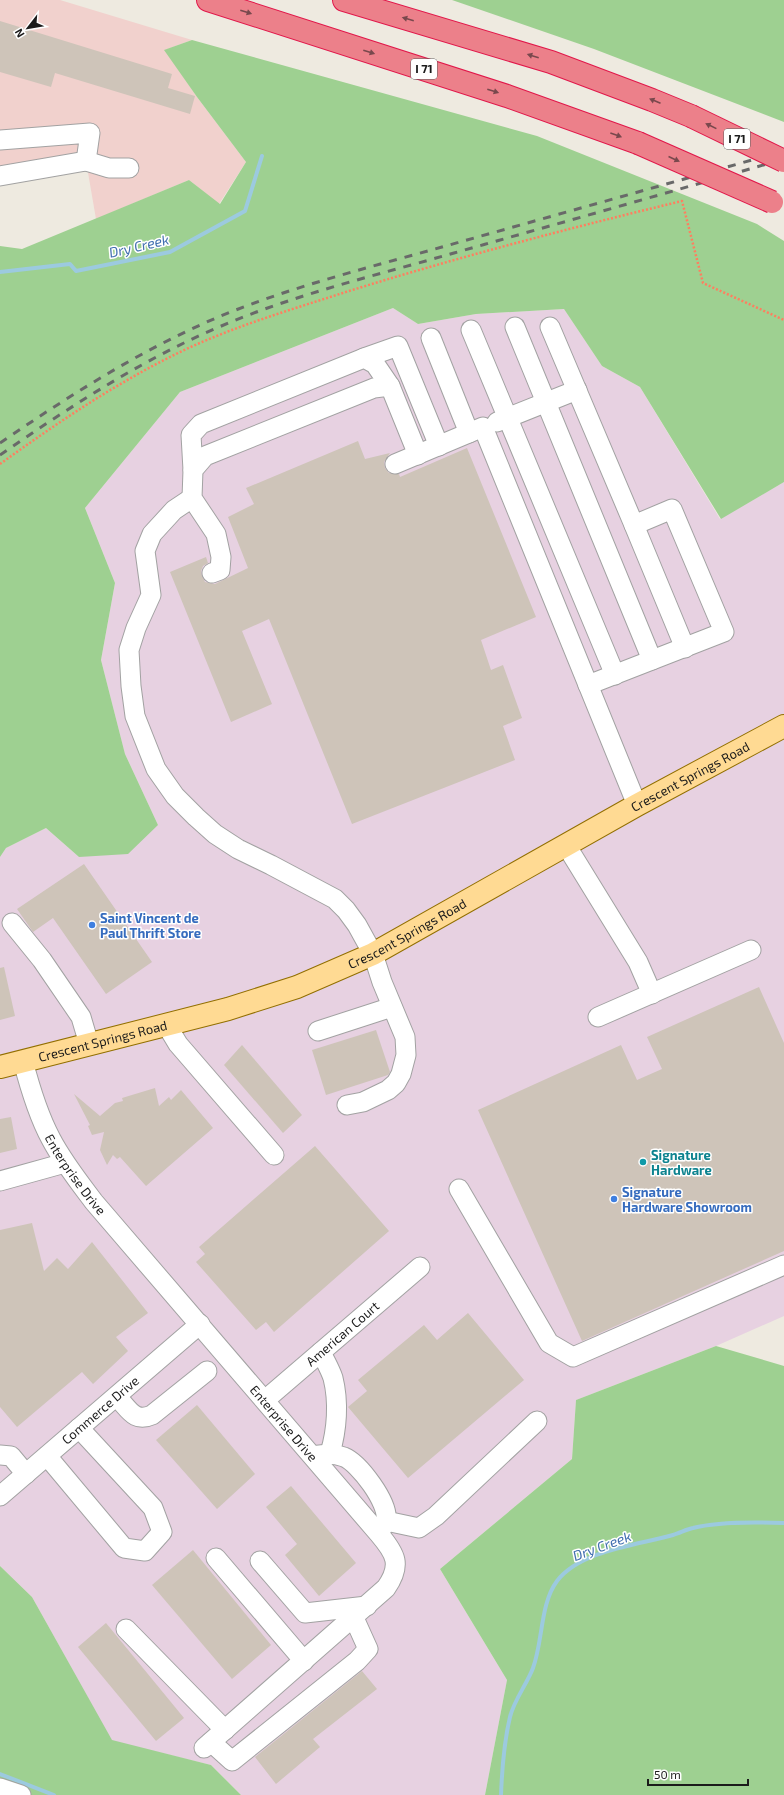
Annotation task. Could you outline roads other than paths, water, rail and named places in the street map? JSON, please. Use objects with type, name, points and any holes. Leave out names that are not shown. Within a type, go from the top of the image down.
[{"type":"highway","name":"I 71","points":[[208,0],[507,96],[638,143],[778,206]]},
{"type":"highway","name":"I 71","points":[[344,0],[551,62],[691,116],[784,161]]},
{"type":"main road","name":"Crescent Springs Road","points":[[0,1067],[228,1009],[284,991],[373,954],[637,805],[784,726]]},
{"type":"street","points":[[0,140],[90,133],[86,161]]},
{"type":"street","points":[[0,176],[86,161],[109,168],[129,168]]},
{"type":"street","points":[[515,327],[652,660]]},
{"type":"street","points":[[550,327],[685,648]]},
{"type":"street","points":[[471,330],[615,675]]},
{"type":"street","points":[[431,338],[476,430],[588,685],[637,805]]},
{"type":"street","points":[[212,573],[220,570],[221,557],[216,534],[192,498],[193,470],[191,435],[201,424],[364,358],[398,346],[439,446]]},
{"type":"street","points":[[364,358],[376,364],[390,386],[418,454]]},
{"type":"street","points":[[193,470],[205,456],[374,388],[390,386]]},
{"type":"street","points":[[394,464],[577,390]]},
{"type":"street","points":[[192,498],[174,510],[152,534],[145,551],[151,596],[136,628],[129,650],[131,686],[135,716],[143,740],[156,769],[176,796],[196,817],[214,834],[238,849],[335,899],[346,910],[357,925],[373,954],[392,1007],[405,1037],[406,1055],[401,1074],[396,1083],[388,1090],[363,1102],[346,1105]]},
{"type":"street","points":[[588,685],[724,632],[672,509],[634,525]]},
{"type":"street","points":[[566,845],[638,962],[652,994]]},
{"type":"street","points":[[12,923],[42,960],[81,1017],[90,1044]]},
{"type":"street","points":[[598,1017],[751,950]]},
{"type":"street","points":[[318,1031],[392,1007]]},
{"type":"street","points":[[166,1024],[178,1044],[274,1155]]},
{"type":"street","name":"Enterprise Drive","points":[[23,1061],[40,1116],[51,1140],[65,1163],[94,1202],[265,1400],[321,1455],[382,1527],[394,1554],[396,1571],[386,1588],[361,1612],[214,1740]]},
{"type":"street","points":[[0,1181],[65,1163]]},
{"type":"street","points":[[459,1189],[549,1343],[573,1358],[784,1265]]},
{"type":"street","name":"American Court","points":[[265,1400],[420,1267]]},
{"type":"street","name":"Commerce Drive","points":[[0,1496],[117,1397],[200,1324]]},
{"type":"street","points":[[321,1352],[332,1376],[336,1394],[335,1430],[321,1455],[345,1457],[371,1484],[384,1505],[382,1527],[419,1528],[436,1516],[537,1421]]},
{"type":"street","points":[[117,1397],[138,1418],[144,1419],[152,1415],[207,1371]]},
{"type":"street","points":[[47,1456],[124,1548],[145,1551],[162,1532],[153,1508],[79,1428]]},
{"type":"street","points":[[0,1456],[11,1456],[26,1474]]},
{"type":"street","points":[[216,1558],[304,1662]]},
{"type":"street","points":[[126,1629],[232,1761],[357,1661],[368,1649],[361,1612],[305,1613],[260,1561]]},
{"type":"street","points":[[0,1788],[21,1795]]},
{"type":"waterway","name":"Dry Creek","points":[[0,272],[70,264],[76,271],[170,252],[245,211],[262,156]]},
{"type":"waterway","name":"Dry Creek","points":[[501,1795],[506,1736],[510,1717],[514,1704],[533,1668],[539,1646],[547,1600],[557,1581],[567,1571],[580,1562],[595,1555],[703,1526],[738,1522],[784,1523]]},
{"type":"waterway","name":"Dry Creek","points":[[0,1774],[54,1795]]},
{"type":"railway","points":[[0,443],[78,391],[105,375],[187,331],[243,307],[356,271],[784,151]]},
{"type":"railway","points":[[0,455],[79,402],[134,369],[190,340],[276,305],[335,286],[784,159]]},
{"type":"place","name":"Saint Vincent de Paul Thrift Store","points":[[92,925]]},
{"type":"place","name":"Signature Hardware","points":[[643,1162]]},
{"type":"place","name":"Signature Hardware Showroom","points":[[614,1199]]}]
